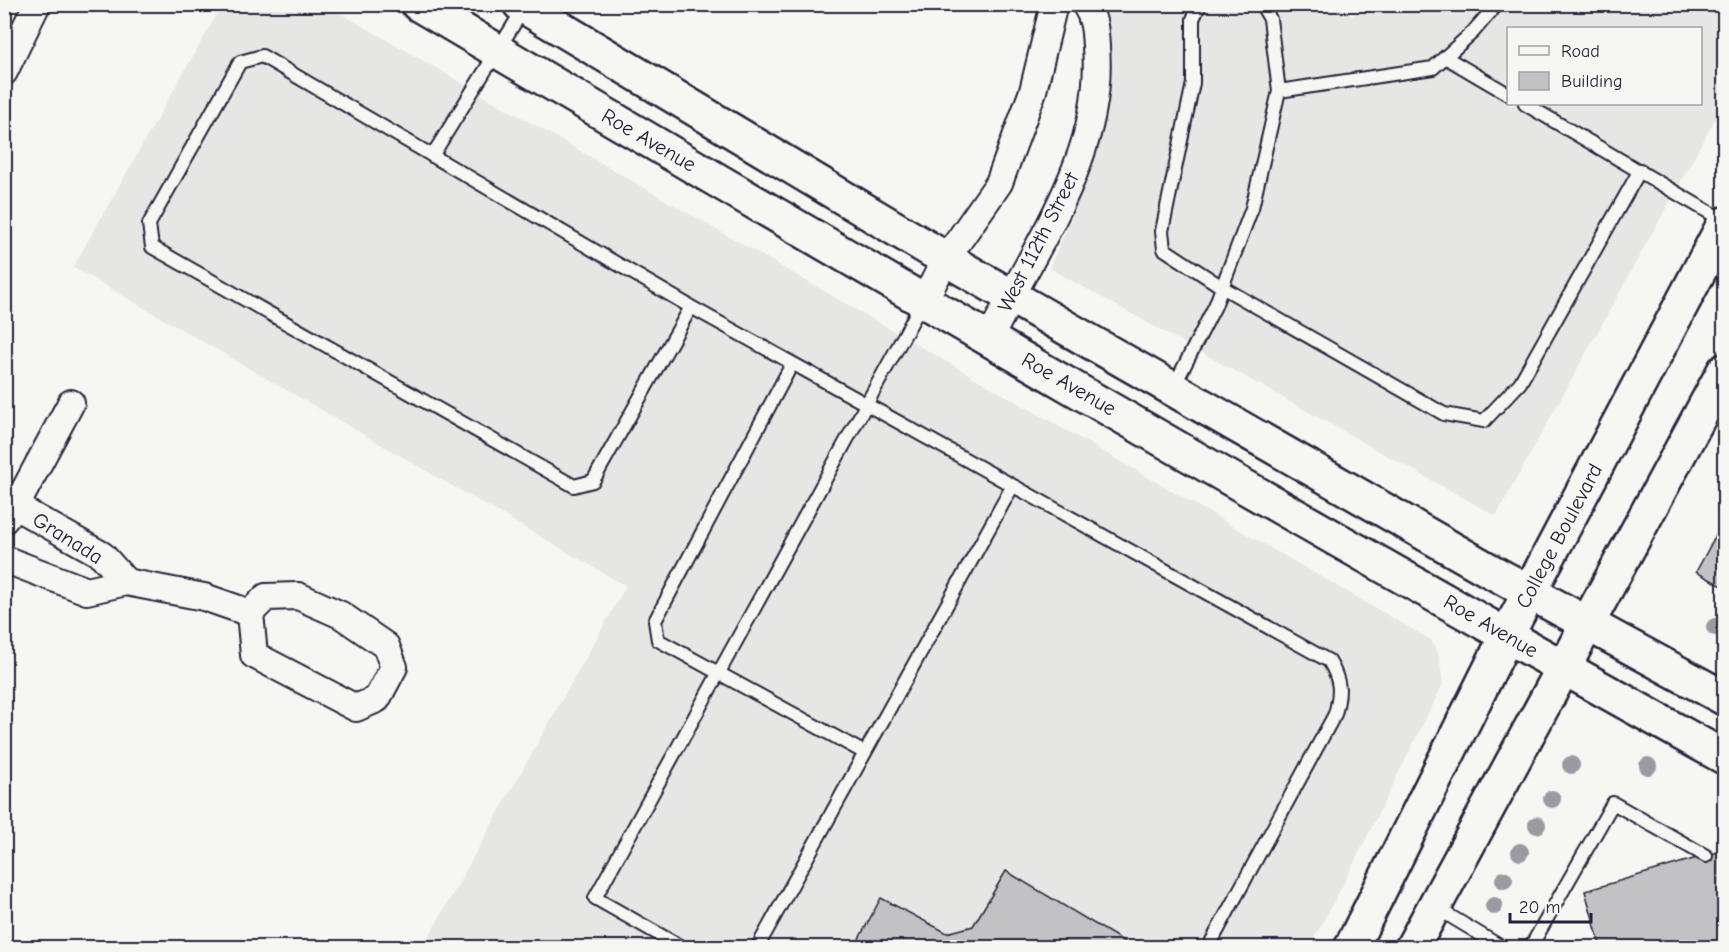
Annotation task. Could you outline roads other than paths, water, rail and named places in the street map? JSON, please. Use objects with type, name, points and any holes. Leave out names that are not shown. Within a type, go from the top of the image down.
[{"type":"main road","name":"Roe Avenue","points":[[418,4],[923,302],[990,338],[1563,668],[1725,757]]},
{"type":"main road","points":[[522,6],[1010,296],[1529,592],[1725,698]]},
{"type":"main road","name":"College Boulevard","points":[[1351,948],[1529,592],[1725,222]]},
{"type":"main road","points":[[1412,948],[1725,371]]},
{"type":"street","points":[[4,72],[37,4]]},
{"type":"street","points":[[923,302],[946,259],[999,183],[1033,91],[1054,4]]},
{"type":"street","name":"West 112th Street","points":[[990,338],[1010,296],[1061,205],[1091,120],[1098,75],[1094,18],[1085,4]]},
{"type":"street","points":[[8,509],[71,403]]},
{"type":"street","name":"Granada","points":[[8,509],[102,555],[126,582]]},
{"type":"street","points":[[4,559],[87,591],[126,582],[204,597],[250,613]]},
{"type":"street","points":[[298,596],[340,615],[386,646],[393,667],[377,699],[356,708],[254,655],[250,613],[266,597],[298,596]]},
{"type":"lane","points":[[1200,4],[1193,19],[1193,83],[1162,231],[1164,249],[1222,287],[1444,414],[1484,421],[1520,383],[1640,170]]},
{"type":"lane","points":[[1172,389],[1222,287],[1252,208],[1279,91],[1270,19],[1261,4]]},
{"type":"lane","points":[[1279,91],[1433,68],[1473,32],[1497,4]]},
{"type":"lane","points":[[432,156],[522,6]]},
{"type":"lane","points":[[691,307],[593,481],[574,486],[152,247],[149,224],[240,62],[262,56],[691,307],[1329,661],[1338,676],[1341,691],[1335,714],[1208,948]]},
{"type":"lane","points":[[1445,57],[1507,93]]},
{"type":"lane","points":[[1527,105],[1725,222]]},
{"type":"lane","points":[[682,948],[595,898],[864,405],[923,302]]},
{"type":"lane","points":[[792,364],[655,621],[658,640],[865,753]]},
{"type":"lane","points":[[757,948],[1012,487]]},
{"type":"lane","points":[[1530,948],[1613,802],[1706,856]]},
{"type":"lane","points":[[1434,906],[1503,948]]}]
